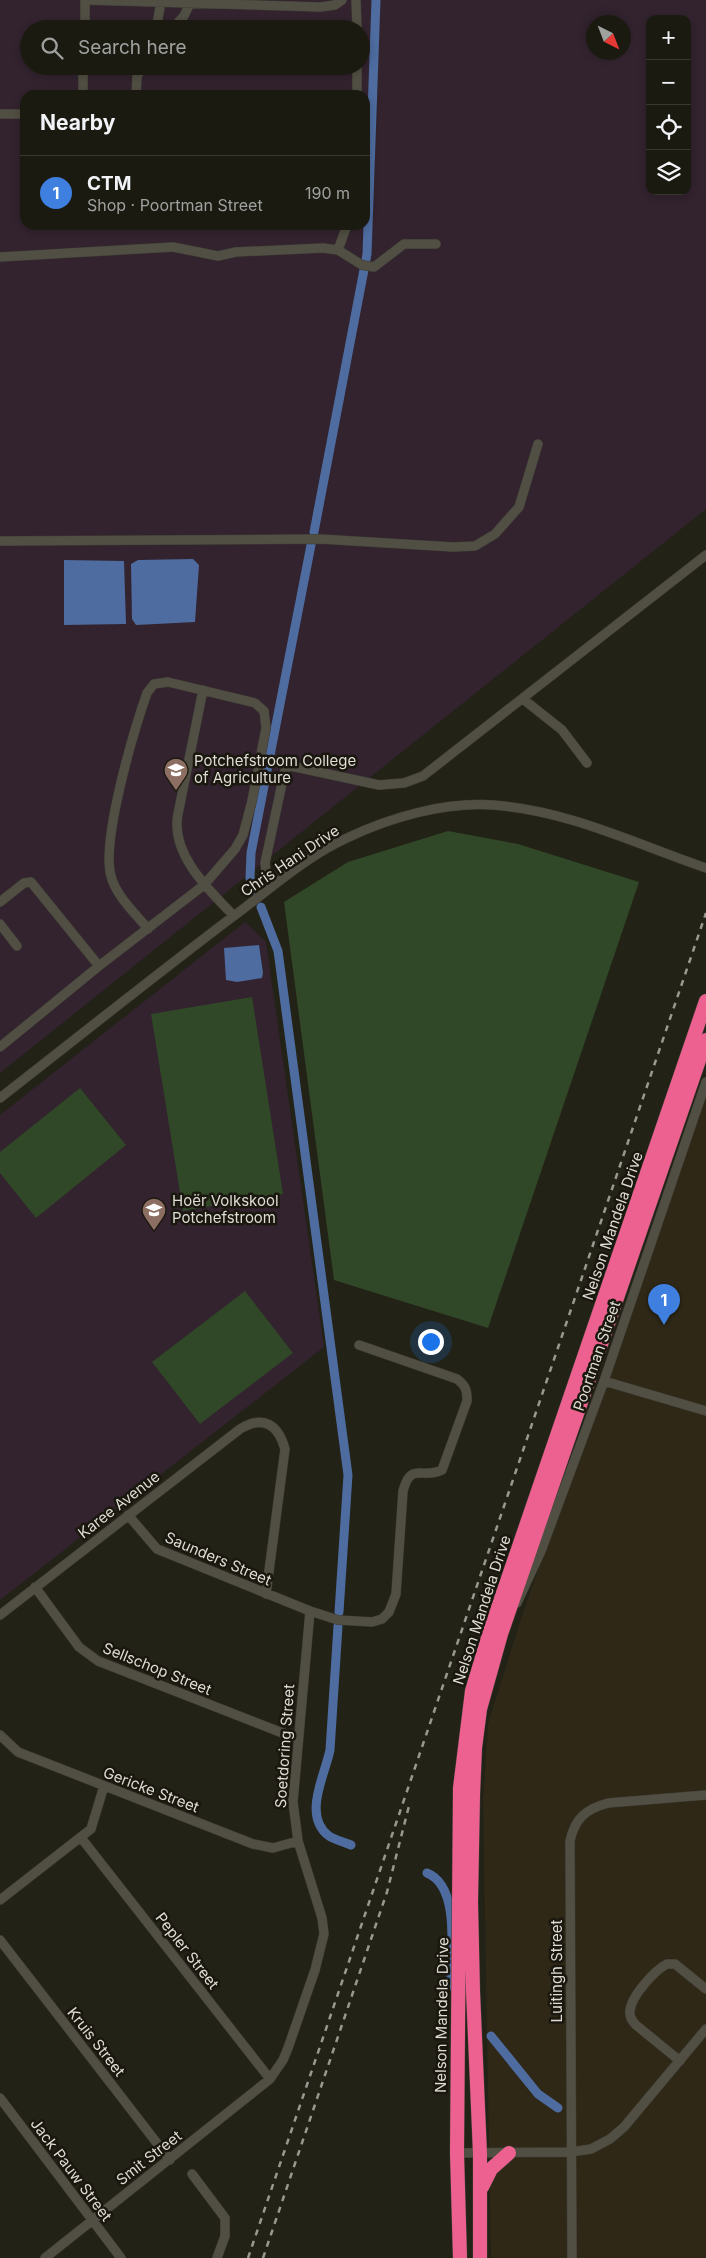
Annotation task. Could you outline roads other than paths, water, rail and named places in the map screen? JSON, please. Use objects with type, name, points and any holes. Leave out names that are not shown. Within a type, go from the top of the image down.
[{"type":"highway","name":"Nelson Mandela Drive","points":[[460,2258],[457,2153],[460,1788],[472,1691],[490,1631],[557,1441],[706,1001]]},
{"type":"highway","name":"Nelson Mandela Drive","points":[[480,2258],[480,2154],[473,1991],[473,1795],[475,1748],[480,1709],[501,1634],[706,1040]]},
{"type":"highway","points":[[480,2190],[491,2169],[509,2153]]},
{"type":"street","points":[[84,20],[85,0],[320,7],[335,5],[342,0]]},
{"type":"street","points":[[356,0],[357,20]]},
{"type":"street","points":[[158,20],[161,2]]},
{"type":"street","points":[[180,20],[190,3]]},
{"type":"street","points":[[83,90],[84,75]]},
{"type":"street","points":[[136,90],[138,75]]},
{"type":"street","points":[[357,75],[357,90]]},
{"type":"street","points":[[0,114],[20,114]]},
{"type":"street","points":[[338,250],[346,230]]},
{"type":"street","points":[[0,257],[173,247],[218,256],[236,252],[324,248],[338,250],[365,266],[380,264],[404,244],[436,244]]},
{"type":"street","points":[[0,541],[313,539],[453,547],[475,546],[495,534],[519,507],[538,444]]},
{"type":"street","points":[[266,760],[379,785],[404,783],[423,776],[435,769],[706,554]]},
{"type":"street","points":[[0,1047],[99,966],[148,929],[204,885],[240,841],[266,760],[266,719],[261,707],[255,703],[168,682],[154,684],[150,687],[143,703],[111,831],[110,875],[122,897],[148,929]]},
{"type":"street","points":[[203,690],[176,824],[178,840],[204,885],[234,916]]},
{"type":"street","points":[[523,699],[562,730],[587,763]]},
{"type":"street","points":[[275,884],[266,872],[265,863],[286,765]]},
{"type":"street","name":"Chris Hani Drive","points":[[0,1098],[275,884],[345,839],[371,827],[427,811],[491,805],[523,809],[565,818],[705,867]]},
{"type":"street","points":[[0,902],[24,883],[31,882],[99,966]]},
{"type":"street","points":[[0,924],[16,946]]},
{"type":"street","name":"Poortman Street","points":[[501,1634],[529,1580],[604,1381],[706,1082]]},
{"type":"street","name":"Saunders Street","points":[[128,1515],[157,1549],[266,1594],[338,1620],[372,1622],[382,1620],[390,1612],[396,1594],[403,1491],[406,1482],[410,1475],[416,1472],[436,1473],[442,1470],[467,1401],[467,1391],[464,1384],[457,1379],[360,1345]]},
{"type":"street","points":[[604,1381],[706,1411]]},
{"type":"street","name":"Karee Avenue","points":[[0,1615],[240,1429],[250,1423],[258,1422],[268,1423],[276,1430],[285,1449],[266,1594]]},
{"type":"street","name":"Sellschop Street","points":[[35,1587],[80,1647],[98,1661],[298,1739]]},
{"type":"street","name":"Soetdoring Street","points":[[270,2079],[288,2048],[315,1970],[324,1934],[322,1918],[298,1841],[293,1802],[310,1611]]},
{"type":"street","name":"Gericke Street","points":[[0,1735],[18,1752],[253,1844],[273,1848],[298,1841]]},
{"type":"street","points":[[0,1900],[82,1839],[91,1829],[104,1786]]},
{"type":"street","name":"Luitingh Street","points":[[572,2258],[570,1840],[573,1827],[578,1818],[596,1806],[608,1803],[706,1795]]},
{"type":"street","name":"Pepler Street","points":[[82,1839],[270,2079]]},
{"type":"street","name":"Kruis Street","points":[[0,1940],[170,2160]]},
{"type":"street","points":[[680,2061],[636,2026],[630,2018],[633,2000],[652,1975],[667,1964],[675,1964],[706,1989]]},
{"type":"street","points":[[457,2153],[571,2152],[591,2149],[610,2139],[624,2127],[706,2029]]},
{"type":"street","name":"Smit Street","points":[[45,2258],[270,2079]]},
{"type":"street","name":"Jack Pauw Street","points":[[0,2098],[121,2258]]},
{"type":"street","points":[[192,2174],[221,2211],[226,2226],[216,2258]]},
{"type":"water","points":[[193,559],[199,565],[195,622],[136,625],[132,619],[131,564],[138,560]]},
{"type":"water","points":[[64,560],[124,561],[126,624],[64,625]]},
{"type":"water","points":[[259,945],[262,978],[237,982],[226,980],[224,948]]},
{"type":"waterway","points":[[370,169],[376,0]]},
{"type":"waterway","points":[[314,532],[367,254],[368,230]]},
{"type":"waterway","points":[[256,893],[250,878],[251,853],[311,545]]},
{"type":"waterway","points":[[261,907],[278,951],[348,1475],[339,1612]]},
{"type":"waterway","points":[[338,1626],[330,1750],[320,1783],[316,1807],[317,1818],[321,1828],[329,1836],[351,1845]]},
{"type":"waterway","points":[[427,1873],[438,1880],[445,1891],[449,1905],[452,1937],[451,1981],[455,1989]]},
{"type":"waterway","points":[[491,2036],[538,2094],[558,2108]]},
{"type":"railway","points":[[248,2258],[706,913]]},
{"type":"railway","points":[[263,2258],[387,1892],[410,1802]]},
{"type":"place","name":"Potchefstroom College of Agriculture","points":[[176,791]]},
{"type":"place","name":"Hoër Volkskool Potchefstroom","points":[[154,1231]]},
{"type":"place","name":"CTM","points":[[664,1325]]}]
